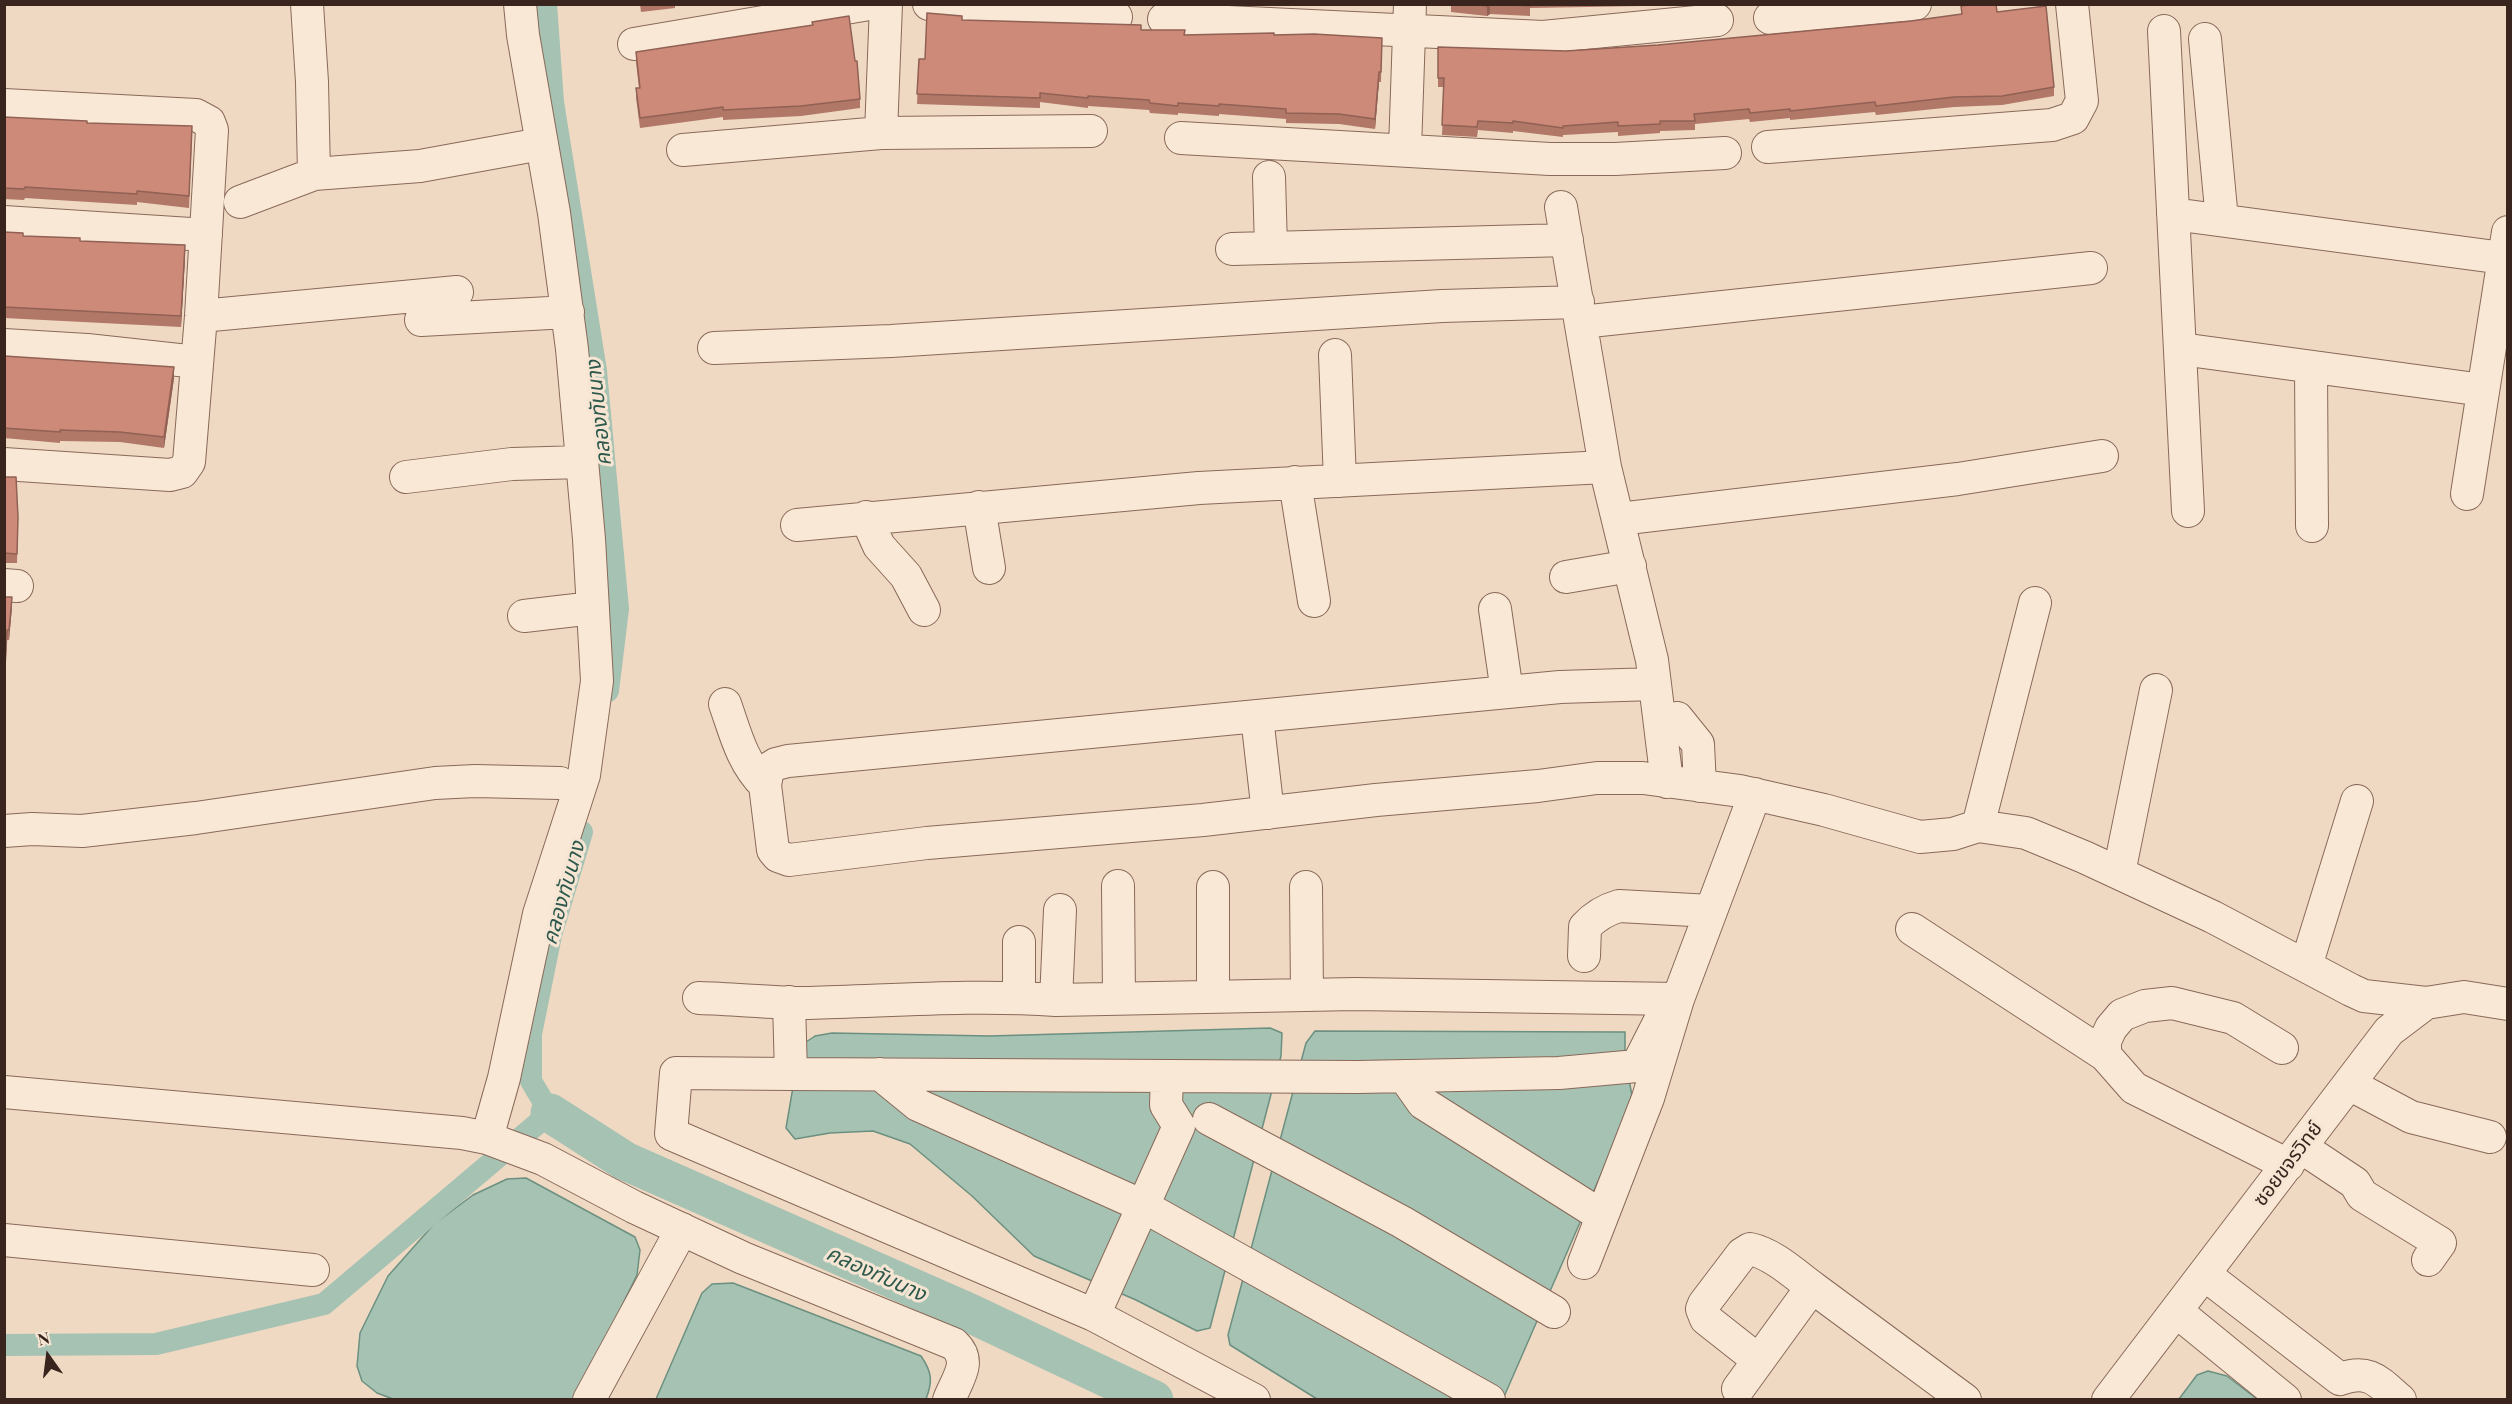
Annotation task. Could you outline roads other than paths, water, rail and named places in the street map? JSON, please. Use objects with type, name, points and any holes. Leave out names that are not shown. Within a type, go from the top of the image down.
[{"type":"street","points":[[307,4],[314,174]]},
{"type":"street","points":[[487,1138],[504,1078],[539,914],[584,775],[597,681],[582,462],[568,312],[523,35],[520,4]]},
{"type":"street","points":[[634,44],[869,4]]},
{"type":"street","points":[[880,133],[886,4]]},
{"type":"street","points":[[929,4],[1116,16]]},
{"type":"street","points":[[1770,18],[1915,4]]},
{"type":"street","points":[[1768,147],[2052,125],[2073,118],[2082,101],[2072,4]]},
{"type":"street","points":[[1164,19],[1410,17],[1543,37],[1718,20]]},
{"type":"street","points":[[1405,149],[1410,17]]},
{"type":"street","points":[[2164,31],[2188,511]]},
{"type":"street","points":[[2205,39],[2222,220]]},
{"type":"street","points":[[4,105],[196,115],[209,122],[212,130],[201,316],[189,462],[182,472],[170,475],[4,465]]},
{"type":"street","points":[[683,150],[880,133],[1091,131]]},
{"type":"street","points":[[1181,138],[1550,159],[1615,159],[1725,153]]},
{"type":"street","points":[[240,202],[314,174],[420,166],[541,144]]},
{"type":"street","points":[[1269,177],[1271,248]]},
{"type":"street","points":[[1561,207],[1605,467],[1652,660],[1666,782]]},
{"type":"street","points":[[2173,213],[2222,220],[2505,245],[2467,494]]},
{"type":"street","points":[[4,222],[206,235]]},
{"type":"street","points":[[1232,249],[1567,240]]},
{"type":"street","points":[[714,348],[891,341],[1431,307],[1580,312],[2091,268]]},
{"type":"street","points":[[201,316],[457,292]]},
{"type":"street","points":[[421,320],[568,312]]},
{"type":"street","points":[[4,345],[87,350],[197,362]]},
{"type":"street","points":[[2181,350],[2483,390]]},
{"type":"street","points":[[1335,355],[1340,481]]},
{"type":"street","points":[[2311,367],[2312,526]]},
{"type":"street","points":[[1619,519],[1958,479],[2102,456]]},
{"type":"street","points":[[406,477],[512,464],[582,462]]},
{"type":"street","points":[[797,525],[1199,488],[1605,467]]},
{"type":"street","points":[[1295,482],[1314,601]]},
{"type":"street","points":[[979,507],[989,568]]},
{"type":"street","points":[[866,518],[879,546],[906,576],[924,610]]},
{"type":"street","points":[[1566,577],[1630,566]]},
{"type":"street","points":[[1978,826],[2035,603]]},
{"type":"street","points":[[524,616],[593,608]]},
{"type":"street","points":[[1495,609],[1507,692]]},
{"type":"street","points":[[1654,684],[1560,687],[788,761],[768,769],[765,784],[773,850],[778,856],[789,860],[927,843],[1268,813],[1597,778],[1643,778],[1755,794],[1824,810],[1920,837],[1953,834],[1978,826],[2026,833],[2213,917],[2364,996],[2426,1003]]},
{"type":"street","points":[[2119,873],[2156,690]]},
{"type":"street","points":[[725,704],[752,772],[765,784]]},
{"type":"street","points":[[1257,717],[1268,813]]},
{"type":"street","points":[[1677,718],[1700,748],[1700,786]]},
{"type":"street","points":[[4,831],[82,831],[196,818],[435,783],[475,781],[560,783]]},
{"type":"street","points":[[1254,1400],[1095,1315],[671,1134],[676,1073],[1404,1076],[1559,1073],[1637,1066],[1674,999],[1711,911],[1755,794]]},
{"type":"street","points":[[2306,966],[2357,801]]},
{"type":"street","points":[[1118,886],[1119,997]]},
{"type":"street","points":[[1213,887],[1213,996]]},
{"type":"street","points":[[1306,887],[1306,995]]},
{"type":"street","points":[[1584,956],[1585,927],[1594,917],[1607,909],[1619,906],[1711,911]]},
{"type":"street","points":[[1056,1000],[1060,910]]},
{"type":"street","points":[[1912,929],[2105,1055],[2134,1088],[2355,1184],[2362,1194],[2440,1243],[2428,1260]]},
{"type":"street","points":[[1019,942],[1019,997]]},
{"type":"street","points":[[699,998],[789,1002],[1019,997],[1056,1000],[1306,995],[1674,999]]},
{"type":"street","name":"ซอยขจรวิทย์","points":[[2109,1400],[2389,1031],[2426,1003],[2464,997],[2508,1004]]},
{"type":"street","points":[[1584,1263],[1648,1098],[1674,999]]},
{"type":"street","points":[[789,1002],[791,1074]]},
{"type":"street","points":[[2105,1055],[2105,1041],[2111,1028],[2122,1015],[2145,1006],[2172,1004],[2233,1018],[2282,1048]]},
{"type":"street","points":[[880,1074],[918,1105],[1143,1206],[1489,1400]]},
{"type":"street","points":[[1167,1076],[1166,1105],[1179,1126]]},
{"type":"street","points":[[1404,1076],[1423,1103],[1602,1216]]},
{"type":"street","points":[[1179,1126],[1197,1126],[1219,1113],[1221,1093],[1211,1077]]},
{"type":"street","points":[[2349,1084],[2411,1117],[2490,1137]]},
{"type":"street","points":[[4,1092],[462,1133],[487,1138],[543,1159],[634,1207],[743,1258],[954,1344],[963,1352],[965,1363],[949,1400]]},
{"type":"street","points":[[1209,1119],[1402,1222],[1554,1312]]},
{"type":"street","points":[[1095,1315],[1179,1126]]},
{"type":"street","points":[[589,1400],[682,1229]]},
{"type":"street","points":[[4,1240],[313,1270]]},
{"type":"street","points":[[1758,1360],[1706,1319],[1702,1309],[1742,1254],[1750,1250],[1760,1251],[1771,1258],[1965,1400]]},
{"type":"street","points":[[2204,1274],[2340,1379],[2353,1374],[2367,1374],[2400,1400]]},
{"type":"street","points":[[1738,1389],[1812,1287]]},
{"type":"street","points":[[2176,1311],[2285,1400]]},
{"type":"waterway","name":"คลองทับนาง","points":[[546,4],[553,102],[596,371],[618,609],[608,691]]},
{"type":"waterway","points":[[4,1345],[156,1344],[324,1304],[550,1113],[531,1081],[531,1034],[551,935],[582,832]]},
{"type":"waterway","name":"คลองทับนาง","points":[[550,1113],[625,1161],[961,1309],[1154,1400]]}]
